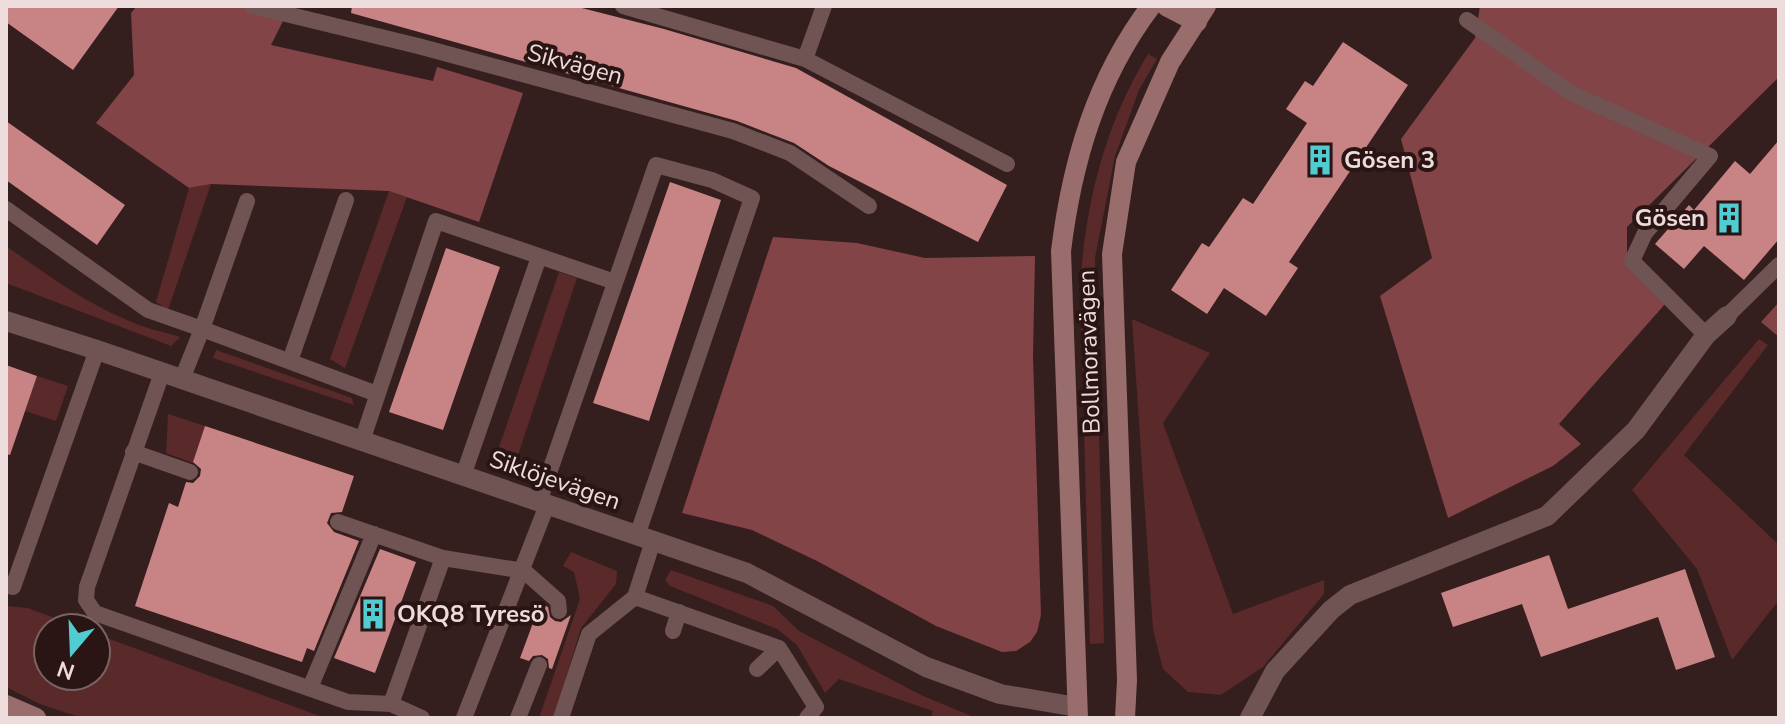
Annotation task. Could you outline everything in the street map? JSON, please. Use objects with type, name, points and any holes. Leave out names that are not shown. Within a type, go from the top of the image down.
[{"type":"street","name":"Bollmoravägen","points":[[1082,714],[1061,251],[1068,195],[1082,141],[1128,37],[1151,6]]},
{"type":"street","points":[[1166,6],[1202,14]]},
{"type":"street","name":"Bollmoravägen","points":[[1125,718],[1127,680],[1112,254],[1126,162],[1170,62],[1202,14]]},
{"type":"street","points":[[1250,718],[1275,671],[1331,610],[1350,595],[1547,516],[1636,430],[1706,335],[1727,316]]},
{"type":"street","name":"Siklöjevägen","points":[[6,321],[747,573],[926,667],[1000,694],[1082,714]]},
{"type":"street","points":[[6,705],[36,718]]},
{"type":"lane","name":"Sikvägen","points":[[253,6],[418,46],[733,131],[790,153],[869,206]]},
{"type":"lane","points":[[623,6],[805,59],[1007,164]]},
{"type":"lane","points":[[805,59],[824,6]]},
{"type":"lane","points":[[1467,20],[1571,93],[1710,156],[1653,223],[1632,261],[1706,335]]},
{"type":"lane","points":[[464,718],[524,571],[528,548],[656,165],[712,180],[752,198],[645,538],[635,597],[589,634],[561,718]]},
{"type":"lane","points":[[290,361],[346,200]]},
{"type":"lane","points":[[247,201],[202,329],[172,376],[133,452],[87,587],[86,600],[95,613],[348,702],[391,704],[422,718]]},
{"type":"lane","points":[[6,209],[148,310],[377,394]]},
{"type":"lane","points":[[362,441],[436,221],[615,282]]},
{"type":"lane","points":[[463,476],[539,257]]},
{"type":"lane","points":[[1727,316],[1779,265]]},
{"type":"lane","points":[[6,585],[13,587],[97,350]]},
{"type":"lane","points":[[133,452],[190,472]]},
{"type":"lane","points":[[338,522],[443,558],[524,571],[558,601],[559,611]]},
{"type":"lane","points":[[310,688],[374,534]]},
{"type":"lane","points":[[391,704],[443,558]]},
{"type":"lane","points":[[635,597],[779,648],[816,707],[807,718]]},
{"type":"lane","points":[[673,631],[679,612]]},
{"type":"lane","points":[[757,669],[779,648]]},
{"type":"lane","points":[[518,718],[539,665]]},
{"type":"shaded area","points":[[137,6],[252,6],[283,21],[271,45],[433,81],[437,67],[523,93],[479,222],[389,191],[211,184],[189,188],[96,123],[134,75],[131,13]]},
{"type":"shaded area","points":[[1480,6],[1779,6],[1779,77],[1627,227],[1627,266],[1666,303],[1559,424],[1581,444],[1553,466],[1448,518],[1380,296],[1432,258],[1401,139],[1475,38]]},
{"type":"shaded area","points":[[1148,54],[1157,59],[1139,90],[1115,156],[1095,258],[1104,643],[1090,644],[1080,289],[1083,258],[1092,197],[1108,138]]},
{"type":"shaded area","points":[[211,184],[168,310],[156,302],[189,188]]},
{"type":"shaded area","points":[[389,191],[407,197],[345,368],[330,359]]},
{"type":"shaded area","points":[[773,237],[857,243],[925,258],[1035,256],[1033,356],[1041,615],[1037,632],[1030,642],[1016,651],[1002,652],[936,626],[819,562],[752,530],[682,513]]},
{"type":"shaded area","points":[[6,246],[108,311],[145,327],[180,337],[171,346],[6,283]]},
{"type":"shaded area","points":[[559,272],[577,278],[517,458],[497,453]]},
{"type":"shaded area","points":[[1779,302],[1779,337],[1761,322]]},
{"type":"shaded area","points":[[1132,319],[1210,353],[1163,423],[1233,614],[1324,580],[1324,594],[1263,667],[1221,695],[1188,692],[1163,669],[1153,630]]},
{"type":"shaded area","points":[[1759,339],[1768,345],[1684,455],[1779,545],[1779,600],[1732,660],[1697,569],[1632,490]]},
{"type":"shaded area","points":[[216,350],[352,398],[354,405],[213,358]]},
{"type":"shaded area","points":[[37,376],[68,386],[56,421],[25,411]]},
{"type":"shaded area","points":[[168,414],[205,426],[193,463],[166,453]]},
{"type":"shaded area","points":[[571,552],[617,571],[616,584],[581,628],[554,718],[539,718],[580,599],[574,572],[563,566]]},
{"type":"shaded area","points":[[671,570],[773,606],[799,631],[921,695],[976,718],[931,718],[933,711],[839,679],[825,693],[797,645],[777,629],[670,586],[665,580]]},
{"type":"shaded area","points":[[6,606],[39,612],[32,612],[32,692],[112,692],[112,640],[325,718],[82,718],[40,704],[6,687]]},
{"type":"building","points":[[6,6],[119,6],[73,70],[6,22]]},
{"type":"building","points":[[352,6],[574,6],[664,29],[796,68],[1007,185],[978,242],[829,166],[794,143],[737,121],[351,13]]},
{"type":"building","name":"Gösen 3","points":[[1343,42],[1408,85],[1289,262],[1298,268],[1266,316],[1224,288],[1207,314],[1171,290],[1202,243],[1209,247],[1243,198],[1253,204],[1307,123],[1286,109],[1305,81],[1313,86]]},
{"type":"building","points":[[6,121],[125,205],[97,245],[6,180]]},
{"type":"building","name":"Gösen","points":[[1779,140],[1779,239],[1744,280],[1704,246],[1684,269],[1655,244],[1689,205],[1694,210],[1735,161],[1750,174]]},
{"type":"building","points":[[670,182],[721,200],[649,421],[593,403]]},
{"type":"building","points":[[446,248],[500,267],[443,430],[389,412]]},
{"type":"building","points":[[6,365],[37,376],[10,455],[6,454]]},
{"type":"building","name":"OKQ8 Tyresö","points":[[205,426],[354,476],[342,512],[331,513],[327,523],[334,532],[359,541],[314,651],[307,648],[302,662],[135,606],[169,503],[178,507],[186,482],[193,483],[200,476],[201,469],[193,462]]},
{"type":"building","name":"OKQ8 Tyresö","points":[[380,549],[416,562],[375,673],[334,658]]},
{"type":"building","points":[[1549,555],[1568,609],[1685,569],[1715,657],[1676,670],[1658,617],[1541,657],[1522,604],[1453,627],[1441,593]]},
{"type":"building","points":[[540,604],[548,607],[550,617],[555,621],[561,622],[571,615],[552,669],[549,668],[548,659],[542,655],[533,656],[529,661],[520,658]]},
{"type":"place","name":"Gösen 3","points":[[1320,160]]},
{"type":"place","name":"Gösen","points":[[1729,218]]},
{"type":"place","name":"OKQ8 Tyresö","points":[[373,614]]}]
